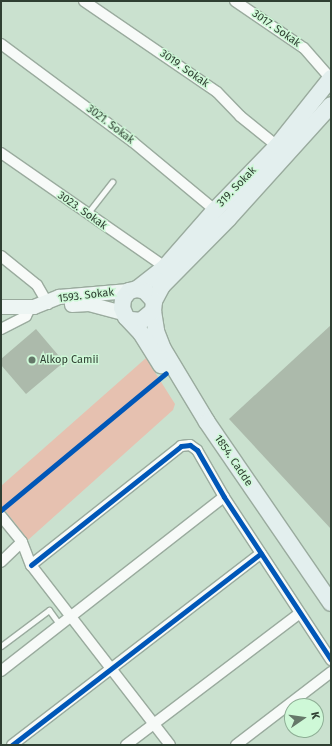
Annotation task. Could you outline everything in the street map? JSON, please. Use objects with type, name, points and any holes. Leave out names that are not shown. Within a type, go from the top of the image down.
[{"type":"main road","name":"319. Sokak","points":[[133,290],[165,267],[215,210],[277,146],[331,79]]},
{"type":"main road","name":"319. Sokak","points":[[154,306],[162,286],[229,218],[331,105]]},
{"type":"main road","points":[[127,316],[146,319],[154,306],[149,293],[133,290],[123,298],[127,316],[166,373],[207,422]]},
{"type":"main road","name":"1593. Sokak","points":[[48,304],[59,297],[133,290]]},
{"type":"main road","points":[[2,310],[30,308],[48,304]]},
{"type":"main road","name":"1593. Sokak","points":[[48,304],[89,304],[127,316]]},
{"type":"main road","name":"1854. Cadde","points":[[154,306],[160,342],[207,422],[331,603]]},
{"type":"street","name":"3019. Sokak","points":[[84,1],[216,92],[240,116],[277,146]]},
{"type":"street","name":"3017. Sokak","points":[[235,1],[304,48],[331,79]]},
{"type":"street","name":"3021. Sokak","points":[[1,44],[133,142],[215,210]]},
{"type":"street","name":"3023. Sokak","points":[[1,152],[87,214],[165,267]]},
{"type":"street","points":[[1,256],[37,285],[48,304]]},
{"type":"street","points":[[1,328],[26,316],[30,308]]},
{"type":"street","points":[[31,565],[181,446],[190,445],[197,450],[224,497],[331,660]]},
{"type":"street","points":[[1,670],[224,497]]},
{"type":"street","points":[[1,516],[22,542],[31,565],[170,745]]},
{"type":"street","points":[[1,562],[22,542]]},
{"type":"street","points":[[12,745],[112,670],[261,554]]},
{"type":"street","points":[[126,745],[300,612]]},
{"type":"street","points":[[236,745],[331,672]]},
{"type":"lane","points":[[87,214],[112,182]]},
{"type":"lane","points":[[1,646],[49,610],[60,625]]},
{"type":"shaded area","points":[[146,358],[175,404],[173,410],[28,540],[1,505],[1,486]]},
{"type":"building","points":[[331,325],[331,529],[229,419]]},
{"type":"building","name":"Alkop Camii","points":[[36,329],[64,362],[26,394],[1,365],[1,359]]},
{"type":"cycle path","points":[[1,510],[166,373]]},
{"type":"cycle path","points":[[31,565],[181,446],[190,445],[197,450],[224,497],[331,660]]},
{"type":"cycle path","points":[[12,745],[261,553]]},
{"type":"place","name":"Alkop Camii","points":[[32,360]]}]
